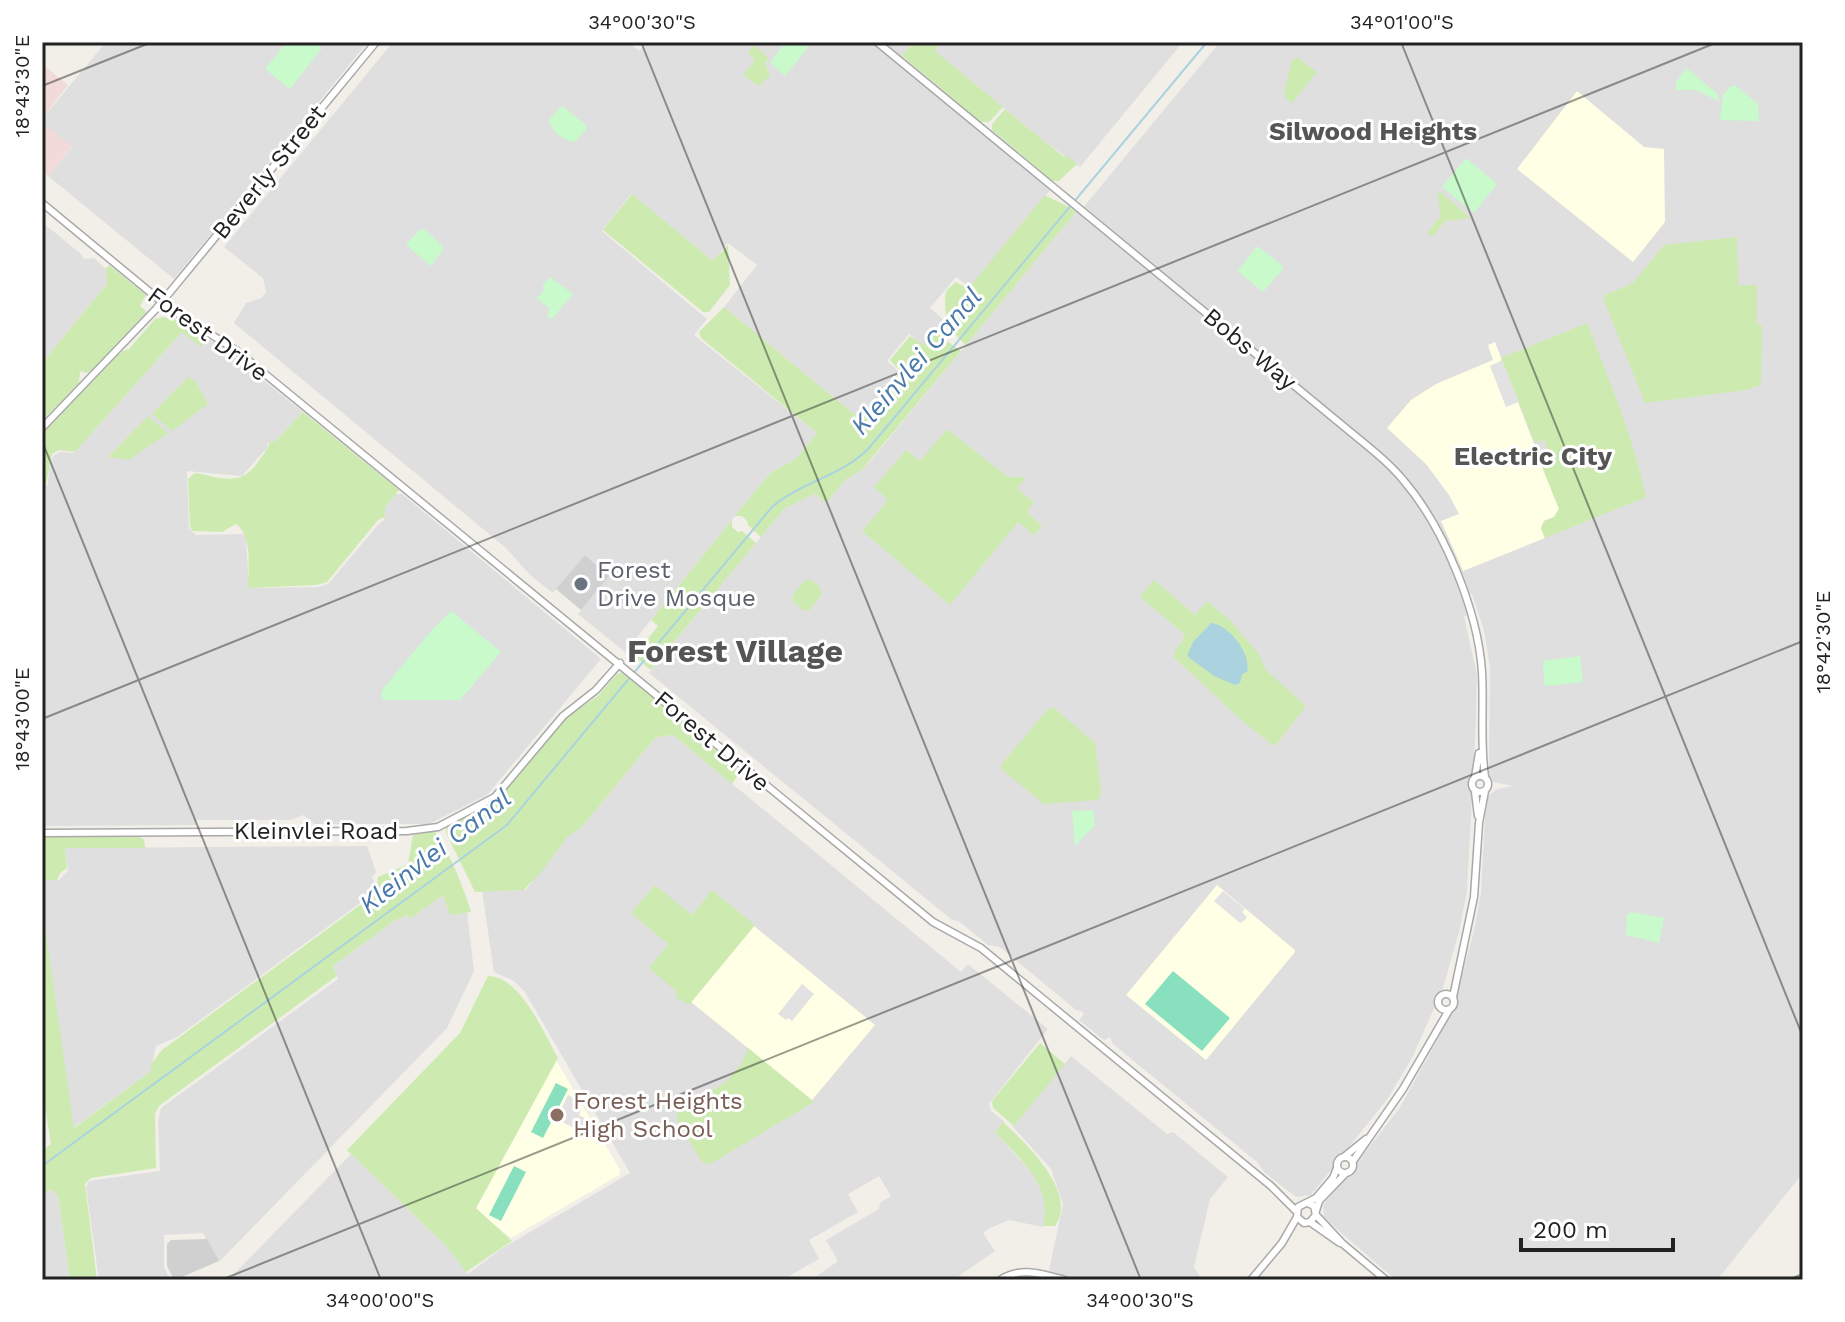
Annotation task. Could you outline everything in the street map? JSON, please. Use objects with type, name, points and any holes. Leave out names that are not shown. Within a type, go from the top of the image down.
[{"type":"street","name":"Beverly Street","points":[[42,428],[162,302],[376,42]]},
{"type":"street","name":"Bobs Way","points":[[877,42],[1381,457],[1409,486],[1439,534],[1476,630],[1482,672],[1485,777]]},
{"type":"street","name":"Forest Drive","points":[[42,203],[162,302],[237,351],[933,922],[981,948],[1271,1186],[1308,1223]]},
{"type":"street","name":"Kleinvlei Road","points":[[42,833],[407,831],[438,827],[495,797],[563,716],[623,666]]},
{"type":"street","name":"Bobs Way","points":[[1475,777],[1482,742]]},
{"type":"street","points":[[1251,1280],[1282,1243],[1308,1223],[1316,1214],[1319,1201],[1352,1170],[1353,1161],[1403,1089],[1454,1004],[1457,971],[1474,897],[1479,823],[1489,785],[1485,777],[1475,777],[1472,785],[1479,823]]},
{"type":"street","points":[[1475,790],[1485,791]]},
{"type":"street","points":[[1431,1038],[1440,1008],[1438,1000],[1457,971]]},
{"type":"street","points":[[1444,994],[1453,997]]},
{"type":"street","points":[[1440,1008],[1449,1010]]},
{"type":"street","points":[[1282,1243],[1296,1214],[1333,1178],[1338,1160],[1369,1137]]},
{"type":"street","points":[[1345,1156],[1353,1161]]},
{"type":"street","points":[[1337,1168],[1345,1174]]},
{"type":"street","name":"Forest Drive","points":[[1271,1186],[1305,1203],[1316,1214]]},
{"type":"street","points":[[1316,1214],[1343,1244],[1386,1280]]},
{"type":"street","points":[[1308,1223],[1343,1244]]},
{"type":"street","points":[[1000,1280],[1026,1271],[1065,1280]]},
{"type":"shaded area","points":[[106,42],[368,42],[174,279],[48,176],[72,147],[42,123],[42,119]]},
{"type":"shaded area","points":[[393,42],[628,42],[639,51],[647,42],[913,42],[899,60],[1053,187],[971,286],[956,277],[930,308],[945,321],[924,346],[909,334],[887,361],[899,372],[898,376],[861,420],[724,307],[757,265],[728,243],[713,261],[631,194],[602,231],[707,319],[694,335],[817,433],[796,459],[770,473],[625,652],[578,614],[609,575],[585,555],[553,593],[530,575],[506,548],[234,323],[246,303],[261,298],[266,292],[263,278],[224,247]]},
{"type":"shaded area","points":[[941,42],[1183,42],[1080,167],[934,51]]},
{"type":"shaded area","points":[[1220,42],[1803,42],[1803,1173],[1717,1280],[1396,1280],[1324,1218],[1323,1205],[1399,1109],[1439,1037],[1457,994],[1474,931],[1481,893],[1486,798],[1497,789],[1513,786],[1489,781],[1485,776],[1489,771],[1490,667],[1484,630],[1472,594],[1465,596],[1471,614],[1464,616],[1477,675],[1467,891],[1443,988],[1412,1058],[1388,1098],[1311,1195],[1296,1197],[1113,1044],[1110,1037],[1104,1040],[1079,1020],[1084,1014],[1081,1011],[1000,947],[988,945],[960,922],[951,919],[649,673],[784,509],[817,492],[819,498],[828,501],[846,479],[861,471],[872,459]]},
{"type":"shaded area","points":[[42,64],[68,85],[42,119]]},
{"type":"shaded area","points":[[1577,91],[1644,147],[1664,149],[1665,222],[1633,262],[1517,169]]},
{"type":"shaded area","points":[[42,123],[72,146],[48,176],[42,172]]},
{"type":"shaded area","points":[[42,222],[84,259],[94,258],[106,269],[107,284],[42,363]]},
{"type":"shaded area","points":[[183,331],[201,347],[208,339],[222,347],[303,412],[275,441],[268,443],[242,476],[187,471],[189,529],[196,535],[244,534],[249,588],[318,587],[328,584],[384,520],[385,507],[396,494],[402,494],[601,659],[487,795],[429,824],[314,824],[303,815],[291,820],[196,820],[196,825],[42,826],[42,484],[48,485],[50,462],[54,455],[74,453]]},
{"type":"shaded area","points":[[1495,342],[1559,509],[1554,517],[1544,521],[1541,528],[1545,538],[1463,571],[1441,521],[1459,514],[1449,495],[1426,464],[1387,428],[1411,400],[1436,384],[1493,360],[1488,345]]},
{"type":"shaded area","points":[[1502,360],[1519,402],[1506,407],[1490,366]]},
{"type":"shaded area","points":[[585,555],[609,576],[581,610],[556,589]]},
{"type":"shaded area","points":[[673,735],[961,972],[968,964],[1048,1029],[989,1104],[991,1111],[1004,1121],[995,1132],[1032,1173],[1040,1187],[1047,1208],[1043,1227],[1009,1220],[988,1229],[983,1233],[995,1251],[953,1280],[811,1280],[838,1261],[826,1240],[879,1209],[880,1203],[891,1196],[879,1176],[848,1194],[858,1212],[809,1240],[819,1259],[782,1280],[225,1280],[351,1154],[446,1246],[468,1274],[501,1249],[630,1173],[525,992],[514,981],[494,972],[482,891],[526,890],[568,835],[581,828],[656,737]]},
{"type":"shaded area","points":[[367,846],[376,872],[372,877],[375,884],[371,895],[177,1037],[156,1046],[151,1071],[73,1128],[42,905],[42,880],[59,880],[68,871],[65,848]]},
{"type":"shaded area","points":[[1217,885],[1295,952],[1206,1060],[1126,995]]},
{"type":"shaded area","points":[[1223,891],[1245,909],[1242,912],[1247,917],[1244,921],[1240,923],[1214,901]]},
{"type":"shaded area","points":[[444,894],[450,915],[467,912],[474,971],[447,1028],[221,1260],[203,1233],[164,1235],[164,1267],[170,1280],[99,1280],[86,1188],[89,1181],[160,1171],[158,1121],[161,1108],[338,979],[333,966],[394,921],[409,915],[411,918]]},
{"type":"shaded area","points":[[754,926],[875,1025],[812,1100],[691,1002]]},
{"type":"shaded area","points":[[802,984],[814,994],[792,1021],[786,1020],[778,1014]]},
{"type":"shaded area","points":[[1071,1056],[1167,1134],[1173,1132],[1228,1177],[1210,1199],[1194,1267],[1202,1280],[1068,1280],[1048,1275],[1063,1204],[1051,1169],[1013,1127]]},
{"type":"shaded area","name":"Forest Heights High School","points":[[556,1060],[620,1170],[619,1175],[511,1238],[476,1209]]},
{"type":"shaded area","points":[[568,1095],[578,1100],[579,1115],[588,1120],[582,1132],[556,1119]]},
{"type":"shaded area","points":[[53,1190],[58,1195],[70,1280],[42,1280],[42,1192]]},
{"type":"shaded area","points":[[207,1239],[219,1261],[177,1279],[172,1276],[167,1266],[167,1244],[171,1240]]},
{"type":"green space","points":[[287,42],[315,42],[322,48],[290,89],[265,69]]},
{"type":"green space","points":[[786,42],[804,42],[808,47],[785,76],[770,63]]},
{"type":"green space","points":[[913,42],[941,42],[935,51],[1003,107],[989,122],[981,122],[902,56]]},
{"type":"green space","points":[[754,45],[769,58],[765,63],[770,76],[758,86],[743,75],[755,60],[748,53]]},
{"type":"green space","points":[[1297,57],[1317,72],[1292,103],[1284,94],[1292,60]]},
{"type":"green space","points":[[1686,68],[1719,95],[1718,101],[1696,90],[1675,90]]},
{"type":"green space","points":[[1731,86],[1736,86],[1758,104],[1759,121],[1720,120],[1723,95]]},
{"type":"green space","points":[[562,106],[586,125],[586,130],[574,142],[558,134],[549,120]]},
{"type":"green space","points":[[1005,109],[1077,164],[1059,181],[1052,181],[992,130],[992,124]]},
{"type":"green space","points":[[1466,158],[1497,184],[1474,213],[1442,187]]},
{"type":"green space","points":[[1438,190],[1471,218],[1445,221],[1432,237],[1427,233],[1440,217]]},
{"type":"green space","points":[[632,194],[713,261],[728,245],[730,285],[709,312],[703,312],[603,230]]},
{"type":"green space","points":[[1045,195],[1076,212],[966,345],[948,321],[946,291],[956,282],[968,289]]},
{"type":"green space","points":[[424,229],[444,248],[431,266],[406,245],[418,231]]},
{"type":"green space","points":[[1737,237],[1738,285],[1757,285],[1757,324],[1762,325],[1761,385],[1746,390],[1645,403],[1604,301],[1605,295],[1633,283],[1664,245]]},
{"type":"green space","points":[[1257,246],[1283,269],[1263,292],[1238,271]]},
{"type":"green space","points":[[109,265],[146,295],[140,306],[147,312],[92,370],[87,373],[80,371],[79,383],[42,421],[42,363],[107,284],[106,269]]},
{"type":"green space","points":[[550,277],[573,294],[552,319],[548,318],[549,308],[537,298]]},
{"type":"green space","points":[[724,307],[861,420],[898,376],[899,370],[890,360],[910,336],[924,345],[945,321],[944,339],[961,351],[861,471],[846,479],[828,501],[822,501],[816,493],[784,509],[761,537],[742,516],[735,516],[770,473],[796,459],[817,433],[701,338],[699,332]]},
{"type":"green space","points":[[173,318],[208,339],[201,347],[182,332],[75,452],[59,450],[52,454],[46,485],[42,484],[42,434],[121,352],[129,349],[155,319]]},
{"type":"green space","points":[[1587,323],[1628,431],[1646,497],[1545,538],[1541,528],[1544,521],[1554,517],[1559,509],[1542,467],[1553,462],[1544,440],[1535,443],[1501,358]]},
{"type":"green space","points":[[188,377],[196,382],[208,404],[172,431],[152,414]]},
{"type":"green space","points":[[303,412],[399,490],[385,507],[385,517],[378,520],[327,582],[248,588],[245,536],[236,524],[222,532],[192,531],[188,479],[195,473],[228,479],[249,472],[270,442],[275,441]]},
{"type":"green space","points":[[148,416],[168,433],[129,460],[108,457]]},
{"type":"green space","points":[[947,429],[1008,477],[1026,477],[1017,489],[1034,502],[1027,512],[1042,526],[1034,535],[1018,522],[950,605],[862,531],[888,500],[874,487],[906,450],[920,461]]},
{"type":"green space","points":[[732,520],[732,527],[756,543],[651,670],[634,656],[658,626],[651,620]]},
{"type":"green space","points":[[805,580],[819,586],[822,594],[809,611],[793,602],[792,596]]},
{"type":"green space","points":[[1154,580],[1195,615],[1207,601],[1230,620],[1258,653],[1266,670],[1306,706],[1275,746],[1248,726],[1174,658],[1174,652],[1184,639],[1183,633],[1140,597]]},
{"type":"green space","points":[[451,611],[501,652],[460,700],[384,700],[382,690]]},
{"type":"green space","points":[[1580,656],[1583,682],[1544,684],[1543,661]]},
{"type":"green space","points":[[623,672],[738,769],[732,784],[673,735],[656,737],[581,828],[568,836],[524,890],[475,892],[446,833],[446,827],[498,798],[567,717],[598,696],[617,674]]},
{"type":"green space","points":[[1053,707],[1095,743],[1101,792],[1098,800],[1044,804],[1001,769],[1001,765]]},
{"type":"green space","points":[[1093,810],[1095,825],[1075,846],[1072,811]]},
{"type":"green space","points":[[434,831],[449,856],[471,912],[450,915],[443,895],[410,919],[408,915],[394,921],[333,966],[337,976],[159,1106],[155,1114],[156,1168],[91,1178],[85,1184],[97,1280],[70,1280],[58,1195],[52,1190],[42,1192],[42,1151],[51,1144],[42,1088],[42,905],[74,1128],[151,1071],[151,1064],[162,1050],[371,897],[376,891],[378,877],[408,864],[413,835]]},
{"type":"green space","points":[[138,835],[144,840],[145,848],[65,848],[67,868],[57,880],[42,880],[42,836]]},
{"type":"green space","points":[[655,885],[692,915],[712,890],[755,925],[689,1005],[677,998],[676,991],[649,968],[668,944],[631,913]]},
{"type":"green space","points":[[1632,912],[1664,918],[1659,943],[1626,935],[1627,915]]},
{"type":"green space","points":[[1173,971],[1230,1018],[1202,1051],[1145,1004]]},
{"type":"green space","points":[[488,976],[500,979],[521,996],[558,1058],[476,1208],[512,1241],[466,1272],[446,1246],[347,1150],[460,1033]]},
{"type":"green space","points":[[1040,1043],[1065,1064],[1014,1126],[993,1108],[992,1101]]},
{"type":"green space","points":[[748,1048],[814,1102],[706,1164],[701,1161],[677,1120],[677,1113],[726,1082],[742,1063]]},
{"type":"green space","points":[[556,1083],[568,1089],[543,1138],[531,1132]]},
{"type":"green space","points":[[1003,1122],[1035,1155],[1055,1184],[1061,1213],[1055,1226],[1043,1226],[1045,1211],[1039,1185],[1024,1163],[995,1132]]},
{"type":"green space","points":[[514,1166],[526,1172],[501,1221],[489,1215]]},
{"type":"water","points":[[1211,623],[1232,634],[1243,649],[1248,665],[1240,683],[1235,685],[1214,676],[1187,656],[1193,642]]},
{"type":"waterway","name":"Kleinvlei Canal","points":[[42,1166],[507,825],[772,507],[783,498],[847,466],[869,448],[1207,42]]},
{"type":"place","name":"Forest Drive Mosque","points":[[581,584]]},
{"type":"place","name":"Forest Heights High School","points":[[557,1115]]},
{"type":"district","name":"Silwood Heights","points":[[1373,131]]},
{"type":"district","name":"Electric City","points":[[1533,456]]},
{"type":"district","name":"Forest Village","points":[[735,651]]}]
